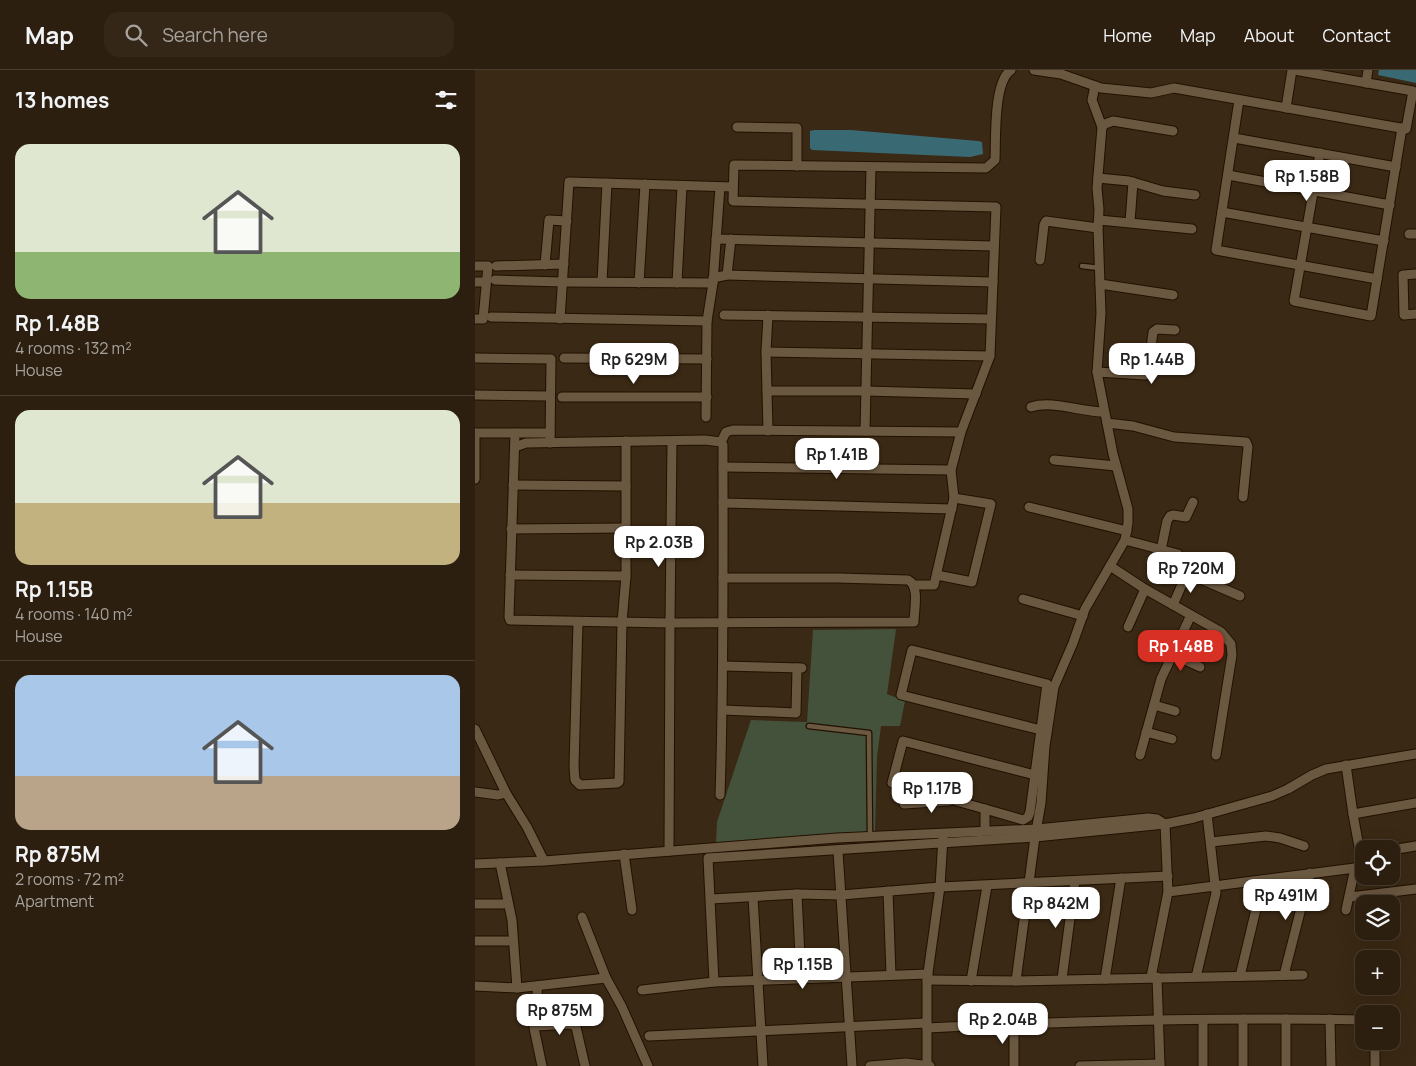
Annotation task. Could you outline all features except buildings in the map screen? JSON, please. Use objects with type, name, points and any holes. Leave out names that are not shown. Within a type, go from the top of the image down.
[{"type":"street","points":[[723,578],[908,580],[914,585],[934,585],[955,498],[951,470],[961,432],[990,356],[996,207],[733,201],[735,165],[987,168],[995,160],[999,95],[1006,73],[1011,70]]},
{"type":"street","points":[[1034,70],[1061,74],[1101,88],[1151,93],[1174,88],[1239,100],[1406,129],[1413,91],[1293,70],[1286,108]]},
{"type":"street","points":[[1366,83],[1368,70]]},
{"type":"street","points":[[1016,981],[1054,687],[1092,597],[1126,535],[1128,509],[1116,466],[1097,372],[1101,313],[1097,188],[1102,127],[1093,100],[1095,86]]},
{"type":"street","points":[[1239,100],[1217,250],[1300,264],[1377,280]]},
{"type":"street","points":[[1102,127],[1113,121],[1173,131]]},
{"type":"street","points":[[737,127],[797,128],[797,166]]},
{"type":"street","points":[[1320,153],[1294,301],[1371,316],[1402,128]]},
{"type":"street","points":[[1233,138],[1396,167]]},
{"type":"street","points":[[865,431],[871,167]]},
{"type":"street","points":[[1228,175],[1389,205]]},
{"type":"street","points":[[1098,178],[1133,182],[1163,191],[1195,195]]},
{"type":"street","points":[[560,319],[569,182],[733,187]]},
{"type":"street","points":[[1130,222],[1133,182]]},
{"type":"street","points":[[602,282],[607,183]]},
{"type":"street","points":[[639,283],[645,184]]},
{"type":"street","points":[[677,282],[682,186]]},
{"type":"street","points":[[706,417],[707,321],[713,281],[721,187]]},
{"type":"street","points":[[1222,212],[1384,241]]},
{"type":"street","points":[[545,265],[549,220],[567,221]]},
{"type":"street","points":[[1040,260],[1044,224],[1046,221],[1099,224],[1130,222],[1192,229]]},
{"type":"street","points":[[716,239],[994,246]]},
{"type":"street","points":[[727,275],[731,239]]},
{"type":"street","points":[[495,266],[564,264]]},
{"type":"street","points":[[475,266],[488,266],[491,281],[483,319],[475,319]]},
{"type":"street","points":[[1416,274],[1403,274],[1404,315],[1416,314]]},
{"type":"street","points":[[475,282],[639,283],[713,281],[727,275],[993,282]]},
{"type":"street","points":[[1100,284],[1173,294]]},
{"type":"street","points":[[724,315],[991,319]]},
{"type":"street","points":[[768,316],[766,352],[768,431]]},
{"type":"street","points":[[491,317],[707,321]]},
{"type":"street","points":[[1097,372],[1146,375],[1153,332],[1157,329],[1175,330]]},
{"type":"street","points":[[766,352],[990,356]]},
{"type":"street","points":[[475,358],[551,359],[550,443]]},
{"type":"street","points":[[564,358],[707,359]]},
{"type":"street","points":[[767,391],[975,394]]},
{"type":"street","points":[[475,395],[550,396]]},
{"type":"street","points":[[562,397],[707,397]]},
{"type":"street","points":[[1031,407],[1046,405],[1104,412]]},
{"type":"street","points":[[1107,423],[1133,426],[1174,437],[1246,442],[1243,497]]},
{"type":"street","points":[[720,795],[723,710],[723,445],[721,442],[726,432],[733,430],[961,432]]},
{"type":"street","points":[[475,479],[475,433],[550,433]]},
{"type":"street","points":[[515,433],[510,620],[670,623],[914,622],[914,585]]},
{"type":"street","points":[[515,447],[526,443],[705,440],[721,442]]},
{"type":"street","points":[[578,622],[575,780],[580,785],[612,784],[619,782],[622,622],[626,576],[626,441]]},
{"type":"street","points":[[669,851],[672,442]]},
{"type":"street","points":[[1054,460],[1116,466]]},
{"type":"street","points":[[723,467],[951,470]]},
{"type":"street","points":[[513,485],[626,486]]},
{"type":"street","points":[[937,575],[972,582],[991,504],[955,498]]},
{"type":"street","points":[[1161,550],[1169,518],[1173,514],[1186,517],[1193,502]]},
{"type":"street","points":[[723,503],[952,510]]},
{"type":"street","points":[[1029,507],[1126,535],[1161,550],[1178,554]]},
{"type":"street","points":[[511,529],[625,528]]},
{"type":"street","points":[[1109,566],[1224,634],[1232,649],[1217,755]]},
{"type":"street","points":[[1173,605],[1187,573],[1240,596]]},
{"type":"street","points":[[510,574],[626,576]]},
{"type":"street","points":[[1128,627],[1145,589]]},
{"type":"street","points":[[1023,599],[1083,616]]},
{"type":"street","points":[[1140,754],[1161,679],[1191,615]]},
{"type":"street","points":[[1035,775],[903,741],[892,784],[1023,820],[1028,817],[1030,812],[1035,775],[1041,730],[1047,684],[912,650],[901,695],[1041,730]]},
{"type":"street","points":[[1173,654],[1200,667]]},
{"type":"street","points":[[723,666],[799,668],[796,713],[723,710]]},
{"type":"street","points":[[1153,705],[1175,711]]},
{"type":"street","points":[[475,729],[506,793],[527,827],[544,861]]},
{"type":"street","points":[[1146,732],[1172,739]]},
{"type":"street","points":[[475,864],[544,861],[870,837],[943,838],[1165,824],[1272,796],[1295,786],[1312,774],[1326,769],[1416,754]]},
{"type":"street","points":[[1346,765],[1359,840]]},
{"type":"street","points":[[475,792],[491,795],[506,793]]},
{"type":"street","points":[[904,804],[959,801]]},
{"type":"street","points":[[1353,814],[1416,803]]},
{"type":"street","points":[[985,809],[985,831]]},
{"type":"street","points":[[1196,977],[1216,892],[1207,814]]},
{"type":"street","points":[[1080,1066],[1160,1065],[1159,1020],[1154,977],[1167,892],[1165,824]]},
{"type":"street","points":[[714,982],[708,858],[838,851],[985,831],[1036,833]]},
{"type":"street","points":[[1211,842],[1266,836],[1280,838],[1304,846]]},
{"type":"street","points":[[870,1066],[897,1063],[928,1066],[928,977],[940,887],[943,838]]},
{"type":"street","points":[[1400,849],[1416,846]]},
{"type":"street","points":[[838,851],[852,1066]]},
{"type":"street","points":[[624,854],[632,910]]},
{"type":"street","points":[[500,863],[512,920],[517,988]]},
{"type":"street","points":[[1167,892],[1355,868],[1346,910]]},
{"type":"street","points":[[1284,975],[1310,873]]},
{"type":"street","points":[[711,900],[797,894],[841,895],[940,887],[1168,876]]},
{"type":"street","points":[[1105,979],[1121,878]]},
{"type":"street","points":[[1240,976],[1263,880]]},
{"type":"street","points":[[1062,980],[1075,881]]},
{"type":"street","points":[[971,981],[987,886]]},
{"type":"street","points":[[1350,897],[1416,889]]},
{"type":"street","points":[[888,891],[891,975]]},
{"type":"street","points":[[797,894],[801,978]]},
{"type":"street","points":[[753,898],[763,1066]]},
{"type":"street","points":[[475,904],[503,904]]},
{"type":"street","points":[[582,917],[606,978],[622,1007],[648,1066]]},
{"type":"street","points":[[475,941],[508,941]]},
{"type":"street","points":[[642,990],[714,982],[891,975],[971,981],[1016,981],[1303,975]]},
{"type":"street","points":[[475,986],[517,988],[606,978]]},
{"type":"street","points":[[537,986],[539,1020]]},
{"type":"street","points":[[1287,1019],[1287,1066]]},
{"type":"street","points":[[1331,1019],[1331,1066]]},
{"type":"street","points":[[649,1036],[927,1025],[1159,1020],[1355,1020]]},
{"type":"street","points":[[1203,1020],[1203,1066]]},
{"type":"street","points":[[1243,1020],[1243,1066]]},
{"type":"street","points":[[542,1066],[534,1028],[536,1026],[571,1024],[576,1027],[585,1066]]},
{"type":"street","points":[[1014,1024],[1015,1066]]},
{"type":"street","points":[[1375,1050],[1375,1066]]},
{"type":"lane","points":[[1082,266],[1100,268]]},
{"type":"lane","points":[[809,726],[869,733],[870,837]]},
{"type":"green space","points":[[896,629],[887,694],[905,701],[900,726],[881,726],[877,757],[875,832],[716,843],[717,822],[751,720],[807,722],[813,630]]},
{"type":"water","points":[[1379,70],[1416,70],[1416,83],[1378,75]]},
{"type":"water","points":[[851,130],[978,141],[982,142],[983,154],[970,157],[812,150],[810,148],[810,131]]}]
